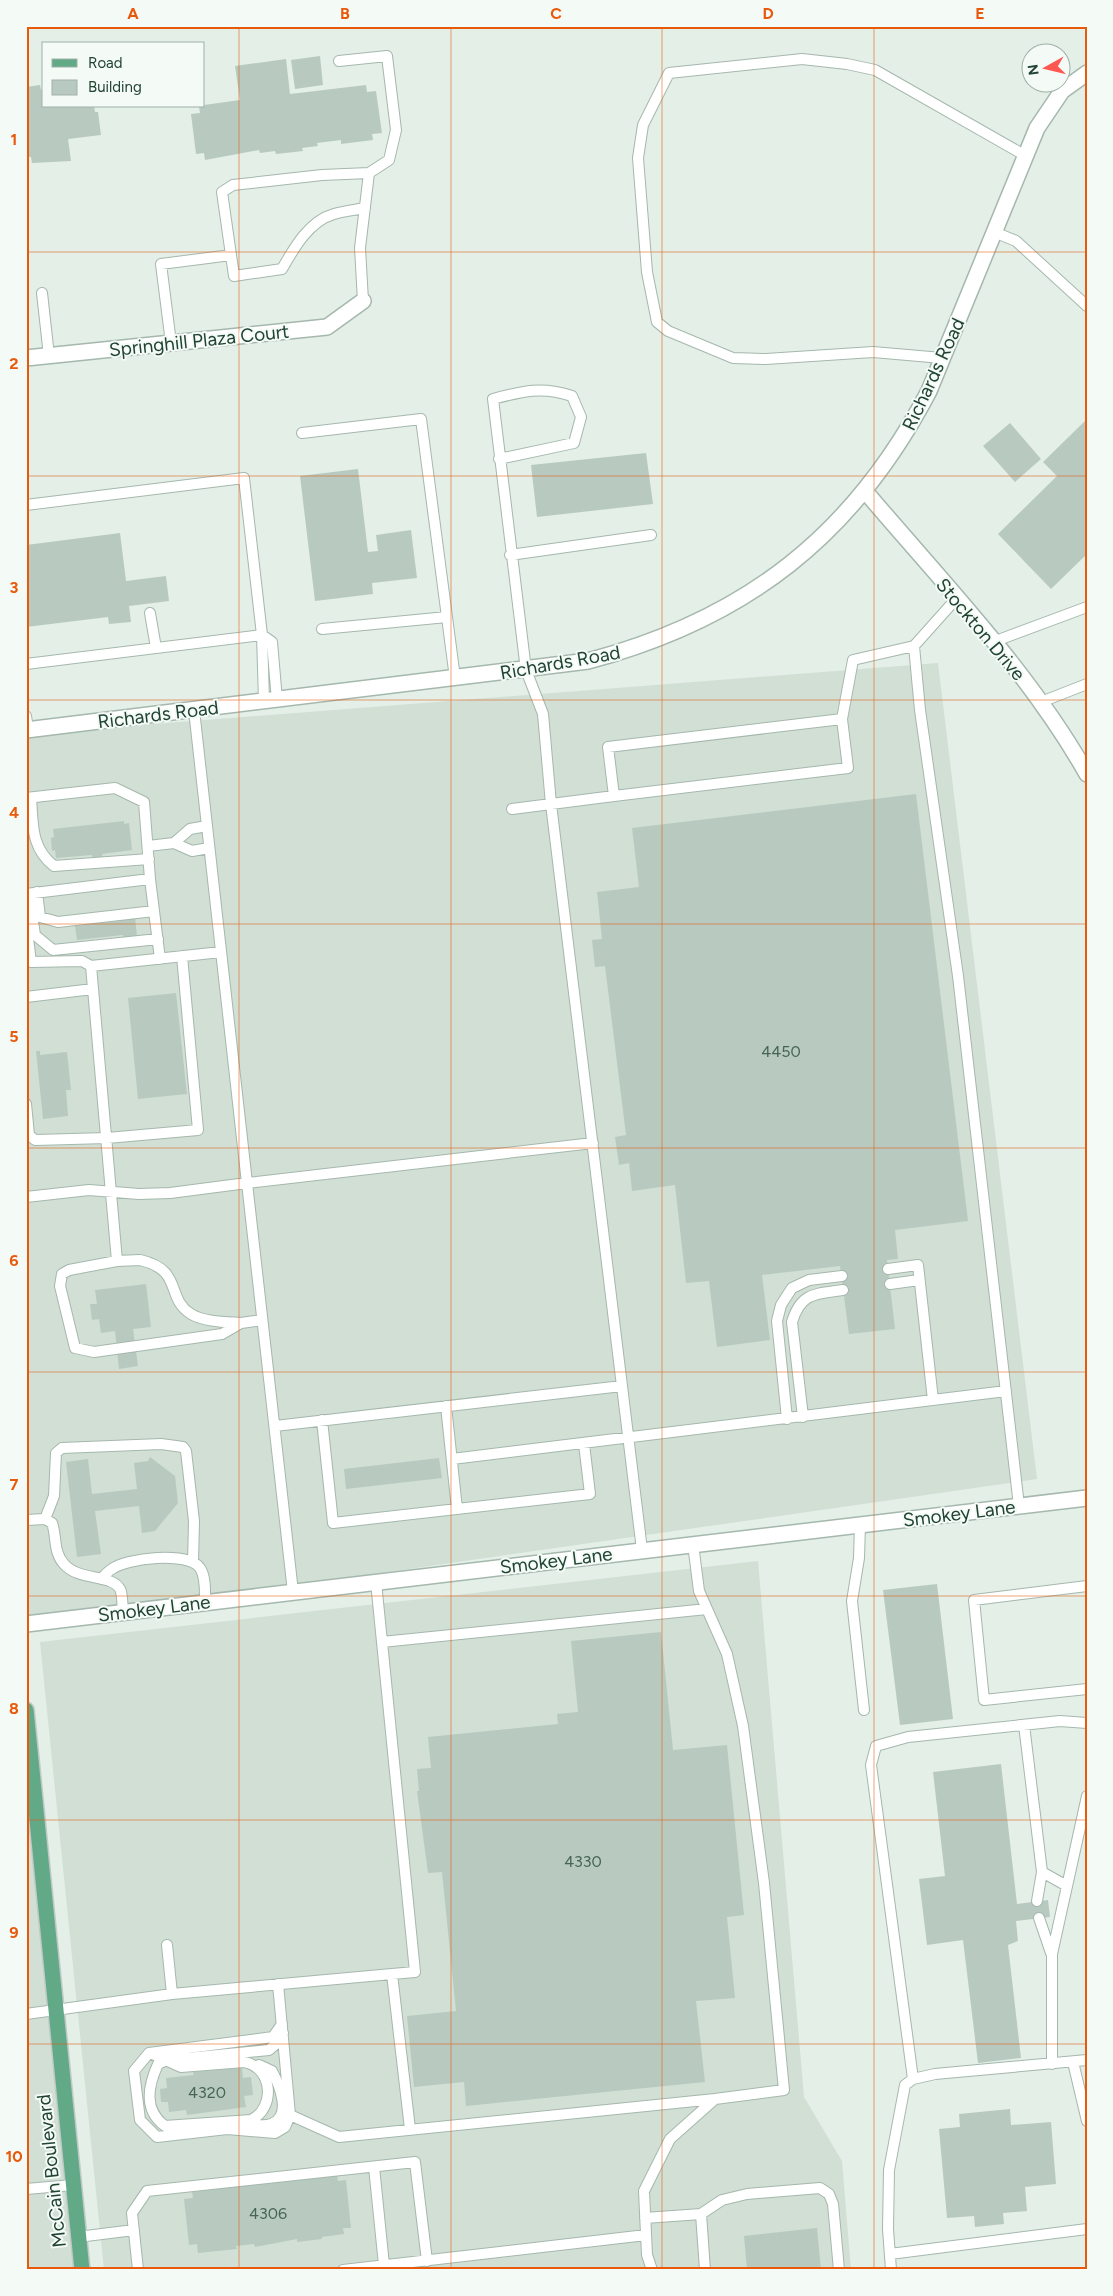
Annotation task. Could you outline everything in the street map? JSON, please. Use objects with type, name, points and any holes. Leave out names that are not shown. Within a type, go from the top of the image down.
[{"type":"main road","name":"McCain Boulevard","points":[[26,1710],[82,2270]]},
{"type":"street","name":"Richards Road","points":[[27,725],[194,710],[526,670],[588,660],[633,649],[695,624],[763,586],[830,529],[865,491],[908,430],[929,391],[1037,128],[1062,90],[1087,73]]},
{"type":"street","name":"Springhill Plaza Court","points":[[26,358],[327,327],[363,301]]},
{"type":"street","name":"Stockton Drive","points":[[865,491],[993,642],[1041,702],[1062,730],[1087,774]]},
{"type":"street","name":"Smokey Lane","points":[[26,1624],[1087,1498]]},
{"type":"lane","points":[[339,61],[387,56],[396,130],[389,160],[369,173],[322,174],[233,185],[222,192],[234,276],[282,269],[298,241],[314,226],[332,214],[365,208]]},
{"type":"lane","points":[[942,358],[873,352],[766,359],[732,358],[668,331],[657,322],[647,272],[638,158],[643,125],[669,73],[802,59],[847,64],[875,70],[1026,156]]},
{"type":"lane","points":[[363,301],[360,248],[369,173]]},
{"type":"lane","points":[[994,232],[1016,241],[1086,306]]},
{"type":"lane","points":[[171,343],[162,264],[231,255]]},
{"type":"lane","points":[[42,293],[48,356]]},
{"type":"lane","points":[[499,459],[574,443],[581,417],[572,396],[552,390],[527,390],[493,399],[499,459],[510,555],[526,670],[543,714],[551,804],[642,1550]]},
{"type":"lane","points":[[302,433],[420,419],[455,678]]},
{"type":"lane","points":[[26,505],[244,478],[270,700]]},
{"type":"lane","points":[[510,555],[651,535]]},
{"type":"lane","points":[[512,809],[848,768],[842,719],[853,660],[914,646],[956,599]]},
{"type":"lane","points":[[993,642],[1087,607]]},
{"type":"lane","points":[[150,613],[156,648]]},
{"type":"lane","points":[[322,629],[447,617]]},
{"type":"lane","points":[[26,664],[262,635]]},
{"type":"lane","points":[[914,646],[920,710],[958,976],[1019,1506]]},
{"type":"lane","points":[[1041,702],[1087,684]]},
{"type":"lane","points":[[194,710],[293,1592]]},
{"type":"lane","points":[[614,796],[608,747],[842,719]]},
{"type":"lane","points":[[149,858],[54,866],[43,858],[35,843],[29,798],[115,788],[144,802],[149,858],[150,879],[160,958]]},
{"type":"lane","points":[[174,843],[190,829],[207,826]]},
{"type":"lane","points":[[148,846],[174,843],[192,851],[209,848]]},
{"type":"lane","points":[[31,893],[150,879]]},
{"type":"lane","points":[[31,893],[40,917],[58,922],[154,911]]},
{"type":"lane","points":[[31,893],[35,935],[53,950],[158,939]]},
{"type":"lane","points":[[26,922],[31,962],[82,961],[91,966],[221,952]]},
{"type":"lane","points":[[26,1104],[29,1135],[33,1139],[107,1138],[198,1130],[182,956]]},
{"type":"lane","points":[[91,966],[117,1262]]},
{"type":"lane","points":[[26,997],[94,989]]},
{"type":"lane","points":[[26,1196],[89,1190],[139,1194],[170,1193],[593,1143]]},
{"type":"lane","points":[[241,1323],[222,1334],[94,1352],[75,1348],[60,1286],[62,1274],[69,1270],[140,1260],[157,1264],[170,1278],[180,1303],[192,1314],[220,1321],[241,1323],[262,1320]]},
{"type":"lane","points":[[888,1269],[918,1265],[932,1400]]},
{"type":"lane","points":[[787,1419],[777,1321],[781,1305],[792,1288],[800,1284],[809,1280],[842,1276]]},
{"type":"lane","points":[[890,1284],[920,1280]]},
{"type":"lane","points":[[803,1417],[792,1322],[796,1309],[804,1300],[812,1295],[844,1290]]},
{"type":"lane","points":[[275,1426],[622,1386]]},
{"type":"lane","points":[[452,1459],[629,1439],[1006,1391]]},
{"type":"lane","points":[[446,1406],[457,1509]]},
{"type":"lane","points":[[322,1420],[333,1523],[590,1494],[584,1444]]},
{"type":"lane","points":[[45,1519],[54,1496],[56,1453],[62,1448],[161,1444],[183,1447],[186,1451],[194,1521],[193,1562]]},
{"type":"lane","points":[[26,1520],[45,1519],[52,1523],[57,1553],[62,1563],[76,1574],[117,1584],[121,1590],[123,1612]]},
{"type":"lane","points":[[860,1524],[859,1558],[852,1601],[864,1710]]},
{"type":"lane","points":[[290,2115],[338,2137],[714,2099],[784,2090],[764,1883],[743,1726],[727,1654],[699,1591],[693,1544]]},
{"type":"lane","points":[[101,1580],[112,1568],[131,1562],[157,1558],[184,1559],[193,1562],[201,1571],[206,1602]]},
{"type":"lane","points":[[26,2014],[172,1994],[415,1972],[376,1582]]},
{"type":"lane","points":[[1087,1586],[974,1600],[984,1700],[1087,1689]]},
{"type":"lane","points":[[382,1642],[707,1610]]},
{"type":"lane","points":[[914,2079],[871,1765],[876,1746],[908,1737],[1060,1721],[1087,1722]]},
{"type":"lane","points":[[1024,1725],[1042,1872],[1037,1901]]},
{"type":"lane","points":[[1052,2064],[1052,1954],[1087,1796]]},
{"type":"lane","points":[[1042,1872],[1067,1886]]},
{"type":"lane","points":[[1039,1918],[1052,1954]]},
{"type":"lane","points":[[168,1946],[172,1994]]},
{"type":"lane","points":[[392,1974],[410,2129]]},
{"type":"lane","points":[[278,1984],[283,2029],[290,2115],[285,2127],[275,2133],[227,2130],[157,2137],[140,2120],[134,2071],[149,2053],[273,2037],[283,2029]]},
{"type":"lane","points":[[254,2064],[262,2070],[266,2080],[266,2106],[260,2116],[251,2120],[174,2127],[165,2126],[155,2119],[150,2101],[150,2082],[158,2064],[167,2060],[269,2050],[277,2044],[283,2029]]},
{"type":"lane","points":[[149,2053],[182,2067],[244,2062],[272,2071],[280,2086],[282,2112],[278,2121],[264,2126],[233,2121]]},
{"type":"lane","points":[[890,2270],[889,2170],[904,2085],[914,2079],[935,2074],[1087,2060]]},
{"type":"lane","points":[[1074,2062],[1087,2121]]},
{"type":"lane","points":[[652,2270],[647,2255],[644,2191],[670,2139],[714,2099]]},
{"type":"lane","points":[[138,2270],[132,2213],[147,2191],[415,2162],[427,2260]]},
{"type":"lane","points":[[374,2167],[384,2265]]},
{"type":"lane","points":[[26,2189],[73,2185]]},
{"type":"lane","points":[[645,2218],[701,2214],[722,2200],[747,2194],[820,2188],[829,2194],[833,2204],[839,2270]]},
{"type":"lane","points":[[701,2214],[705,2270]]},
{"type":"lane","points":[[890,2254],[1087,2229]]},
{"type":"lane","points":[[78,2237],[134,2230]]},
{"type":"lane","points":[[343,2270],[646,2235]]},
{"type":"shaded area","points":[[938,663],[1037,1479],[26,1624],[26,734]]},
{"type":"shaded area","points":[[758,1561],[804,2097],[842,2161],[851,2270],[104,2270],[40,1642]]},
{"type":"shaded area","points":[[26,1715],[75,2270],[26,2270]]},
{"type":"building","points":[[320,56],[323,85],[295,89],[291,60]]},
{"type":"building","points":[[286,59],[290,94],[366,85],[367,92],[376,91],[382,133],[372,134],[373,140],[341,144],[341,140],[317,143],[318,146],[302,148],[303,151],[276,154],[275,151],[260,153],[259,150],[205,160],[204,153],[196,154],[191,114],[200,113],[199,108],[205,108],[205,105],[240,100],[235,66]]},
{"type":"building","points":[[40,85],[42,90],[42,108],[94,108],[95,112],[98,112],[101,135],[68,139],[71,161],[32,163],[31,157],[26,157],[26,87]]},
{"type":"building","points":[[1087,419],[1087,554],[1051,589],[998,534],[1057,476],[1043,462]]},
{"type":"building","points":[[1010,423],[1041,459],[1015,482],[983,446]]},
{"type":"building","points":[[646,453],[653,504],[537,517],[531,465]]},
{"type":"building","points":[[358,469],[368,552],[378,551],[376,535],[411,530],[417,578],[372,583],[373,594],[315,601],[300,476]]},
{"type":"building","points":[[120,533],[126,581],[166,576],[169,601],[129,606],[131,622],[109,624],[108,617],[26,627],[26,545]]},
{"type":"building","points":[[916,794],[968,1221],[895,1230],[898,1259],[887,1260],[895,1329],[849,1334],[840,1266],[762,1275],[770,1340],[717,1347],[709,1281],[686,1283],[675,1185],[632,1191],[629,1163],[619,1165],[615,1137],[626,1135],[605,966],[595,967],[592,940],[602,939],[597,892],[639,887],[632,828]]},
{"type":"building","points":[[124,821],[124,824],[129,823],[132,850],[102,854],[103,858],[93,859],[92,855],[56,858],[55,850],[52,851],[51,838],[54,837],[53,829]]},
{"type":"building","points":[[121,915],[135,917],[137,936],[133,937],[134,939],[124,940],[123,935],[77,940],[75,926],[121,921]]},
{"type":"building","points":[[176,993],[187,1094],[138,1099],[128,998]]},
{"type":"building","points":[[36,1051],[40,1051],[40,1055],[67,1052],[71,1090],[66,1090],[68,1116],[43,1119]]},
{"type":"building","points":[[146,1284],[151,1327],[133,1329],[138,1366],[119,1369],[115,1331],[101,1333],[99,1319],[92,1320],[90,1304],[97,1304],[95,1290]]},
{"type":"building","points":[[150,1457],[175,1476],[178,1503],[155,1531],[142,1533],[139,1506],[95,1511],[101,1554],[77,1557],[66,1462],[88,1459],[92,1494],[137,1489],[134,1463],[148,1461]]},
{"type":"building","points":[[439,1458],[442,1478],[346,1489],[344,1469]]},
{"type":"building","points":[[937,1584],[953,1719],[900,1725],[883,1590]]},
{"type":"building","points":[[661,1632],[673,1750],[727,1745],[744,1915],[727,1917],[735,1998],[696,2001],[705,2082],[466,2106],[464,2082],[414,2087],[407,2016],[456,2011],[442,1872],[428,1873],[417,1791],[419,1791],[417,1769],[431,1768],[428,1737],[558,1724],[557,1714],[578,1712],[571,1641]]},
{"type":"building","points":[[1001,1764],[1017,1904],[1048,1900],[1050,1917],[1016,1921],[1018,1941],[1008,1945],[1021,2058],[978,2063],[963,1940],[927,1945],[919,1879],[945,1876],[933,1772]]},
{"type":"building","points":[[242,2068],[243,2078],[251,2077],[253,2095],[244,2096],[246,2107],[187,2115],[186,2110],[169,2112],[168,2102],[161,2102],[160,2089],[167,2088],[166,2078],[194,2075],[193,2072]]},
{"type":"building","points":[[1010,2109],[1011,2125],[1051,2122],[1056,2184],[1025,2187],[1027,2211],[1003,2213],[1004,2224],[975,2227],[974,2216],[947,2218],[939,2129],[960,2127],[959,2114]]},
{"type":"building","points":[[337,2175],[338,2181],[346,2180],[351,2228],[343,2228],[344,2234],[322,2237],[322,2239],[297,2242],[297,2239],[255,2247],[254,2244],[236,2246],[237,2249],[198,2253],[197,2244],[189,2245],[184,2199],[193,2198],[192,2192]]},
{"type":"building","points":[[817,2228],[821,2270],[747,2270],[744,2236]]}]
